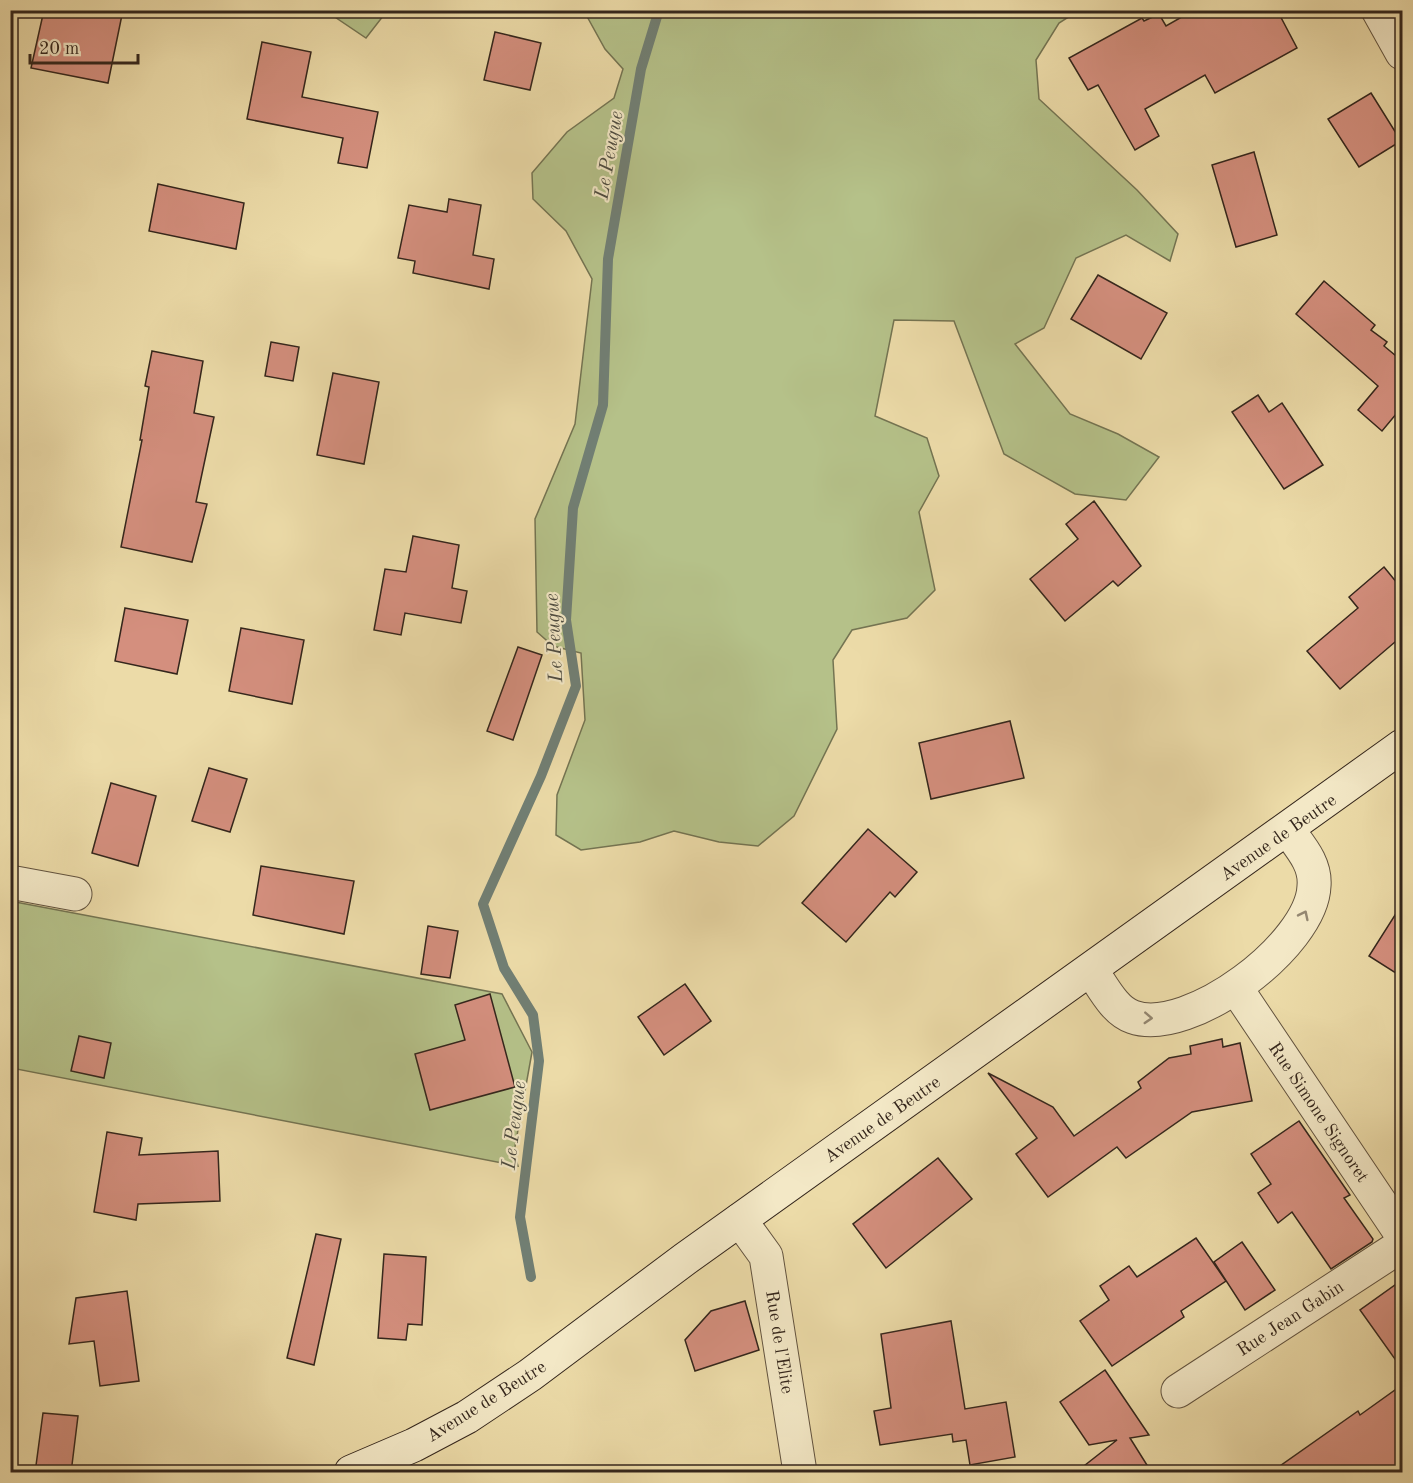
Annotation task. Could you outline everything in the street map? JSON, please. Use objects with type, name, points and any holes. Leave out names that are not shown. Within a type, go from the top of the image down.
[{"type":"street","points":[[1378,10],[1402,53]]},
{"type":"street","name":"Avenue de Beutre","points":[[351,1473],[414,1446],[467,1417],[530,1375],[740,1220],[1288,830],[1402,746]]},
{"type":"street","points":[[1091,970],[1114,1003],[1132,1017],[1160,1019],[1197,1008],[1236,988],[1284,945],[1304,918],[1315,888],[1313,866],[1288,830]]},
{"type":"street","points":[[10,882],[75,894]]},
{"type":"street","name":"Rue Simone Signoret","points":[[1236,988],[1402,1235]]},
{"type":"street","name":"Rue de l'Elite","points":[[740,1220],[766,1256],[800,1473]]},
{"type":"street","name":"Rue Jean Gabin","points":[[1178,1391],[1402,1245]]},
{"type":"green space","points":[[326,11],[387,11],[366,38]]},
{"type":"green space","points":[[584,11],[1078,11],[1059,23],[1036,60],[1039,99],[1137,190],[1178,234],[1170,261],[1126,235],[1076,258],[1044,328],[1015,344],[1070,414],[1118,434],[1159,457],[1126,500],[1075,494],[1004,454],[954,321],[894,320],[875,416],[927,438],[939,476],[919,512],[935,590],[907,618],[852,630],[833,660],[837,729],[794,816],[758,846],[719,842],[674,831],[640,842],[581,850],[556,835],[557,795],[585,720],[581,653],[553,646],[537,632],[535,519],[575,424],[592,279],[566,231],[533,199],[532,173],[567,132],[614,98],[623,69],[605,49]]},
{"type":"green space","points":[[10,901],[502,994],[532,1052],[514,1152],[518,1166],[11,1068]]},
{"type":"building","points":[[44,10],[123,10],[108,83],[31,68]]},
{"type":"building","points":[[1194,10],[1277,10],[1297,48],[1215,93],[1205,75],[1145,109],[1159,136],[1135,150],[1098,85],[1088,90],[1069,58],[1142,18],[1144,21],[1159,14],[1166,26]]},
{"type":"building","points":[[495,32],[541,43],[530,90],[484,80]]},
{"type":"building","points":[[262,42],[311,52],[302,97],[378,112],[367,168],[338,163],[343,138],[247,119]]},
{"type":"building","points":[[1371,93],[1401,141],[1359,167],[1328,119]]},
{"type":"building","points":[[1254,152],[1277,235],[1236,247],[1212,165]]},
{"type":"building","points":[[158,184],[244,203],[236,249],[149,231]]},
{"type":"building","points":[[449,199],[481,205],[473,255],[494,259],[489,289],[413,273],[415,261],[398,258],[409,205],[447,212]]},
{"type":"building","points":[[1098,275],[1167,313],[1141,359],[1071,319]]},
{"type":"building","points":[[1324,281],[1375,325],[1371,330],[1387,342],[1384,346],[1401,360],[1402,358],[1402,407],[1382,431],[1358,410],[1378,386],[1296,314]]},
{"type":"building","points":[[271,342],[299,347],[293,381],[265,376]]},
{"type":"building","points":[[152,351],[203,361],[194,413],[214,417],[196,502],[207,504],[192,562],[121,547],[142,440],[140,440],[149,387],[145,386]]},
{"type":"building","points":[[333,373],[379,382],[364,464],[317,455]]},
{"type":"building","points":[[1258,395],[1269,412],[1282,403],[1323,465],[1284,489],[1232,412]]},
{"type":"building","points":[[1094,501],[1141,566],[1118,586],[1113,581],[1065,621],[1030,579],[1078,539],[1066,524]]},
{"type":"building","points":[[413,536],[459,545],[452,588],[467,591],[461,623],[405,613],[401,635],[374,630],[385,569],[406,572]]},
{"type":"building","points":[[1384,567],[1402,589],[1402,636],[1340,689],[1307,651],[1358,608],[1349,597]]},
{"type":"building","points":[[125,608],[188,620],[177,674],[115,661]]},
{"type":"building","points":[[241,628],[304,640],[292,704],[229,691]]},
{"type":"building","points":[[518,647],[542,655],[513,740],[487,731]]},
{"type":"building","points":[[1010,721],[1024,778],[931,799],[919,743]]},
{"type":"building","points":[[209,768],[247,779],[230,832],[192,821]]},
{"type":"building","points":[[111,783],[156,796],[138,866],[92,853]]},
{"type":"building","points":[[868,829],[917,872],[895,897],[890,892],[846,942],[802,903]]},
{"type":"building","points":[[261,866],[354,881],[344,934],[253,915]]},
{"type":"building","points":[[1402,904],[1402,977],[1369,956]]},
{"type":"building","points":[[428,926],[458,931],[450,978],[421,974]]},
{"type":"building","points":[[685,984],[711,1021],[664,1055],[638,1017]]},
{"type":"building","points":[[490,994],[515,1087],[430,1110],[415,1054],[465,1040],[455,1005]]},
{"type":"building","points":[[79,1036],[111,1043],[104,1078],[71,1071]]},
{"type":"building","points":[[1222,1039],[1223,1047],[1240,1043],[1252,1101],[1192,1112],[1126,1158],[1117,1147],[1048,1197],[1016,1154],[1037,1138],[988,1073],[1053,1107],[1074,1136],[1141,1088],[1138,1082],[1169,1058],[1191,1054],[1190,1046]]},
{"type":"building","points":[[1299,1121],[1350,1195],[1344,1198],[1373,1239],[1372,1242],[1331,1269],[1292,1212],[1278,1223],[1258,1193],[1271,1184],[1251,1154]]},
{"type":"building","points":[[107,1132],[142,1138],[139,1155],[218,1151],[220,1201],[138,1204],[136,1220],[94,1212]]},
{"type":"building","points":[[938,1158],[972,1199],[886,1268],[853,1224]]},
{"type":"building","points":[[316,1234],[341,1239],[314,1365],[287,1358]]},
{"type":"building","points":[[1196,1238],[1226,1281],[1181,1311],[1184,1317],[1112,1366],[1080,1321],[1109,1300],[1100,1286],[1129,1266],[1137,1277]]},
{"type":"building","points":[[1242,1242],[1275,1290],[1245,1310],[1214,1262]]},
{"type":"building","points":[[384,1254],[426,1257],[422,1325],[408,1324],[406,1340],[378,1338]]},
{"type":"building","points":[[1402,1280],[1402,1369],[1360,1310]]},
{"type":"building","points":[[127,1291],[139,1381],[100,1386],[94,1341],[69,1344],[76,1298]]},
{"type":"building","points":[[745,1301],[759,1350],[695,1371],[685,1340],[711,1311]]},
{"type":"building","points":[[951,1321],[965,1409],[1006,1402],[1015,1457],[970,1465],[966,1440],[953,1442],[952,1434],[880,1445],[874,1411],[891,1408],[881,1334]]},
{"type":"building","points":[[1105,1370],[1149,1435],[1130,1438],[1152,1473],[1075,1473],[1117,1440],[1089,1445],[1060,1402]]},
{"type":"building","points":[[1402,1385],[1402,1473],[1270,1473],[1358,1411],[1360,1415]]},
{"type":"building","points":[[43,1413],[78,1416],[71,1473],[35,1473]]},
{"type":"waterway","name":"Le Peugue","points":[[531,1277],[520,1217],[539,1061],[533,1015],[504,968],[483,904],[541,776],[576,686],[566,620],[573,508],[603,405],[608,259],[641,69],[659,10]]}]
